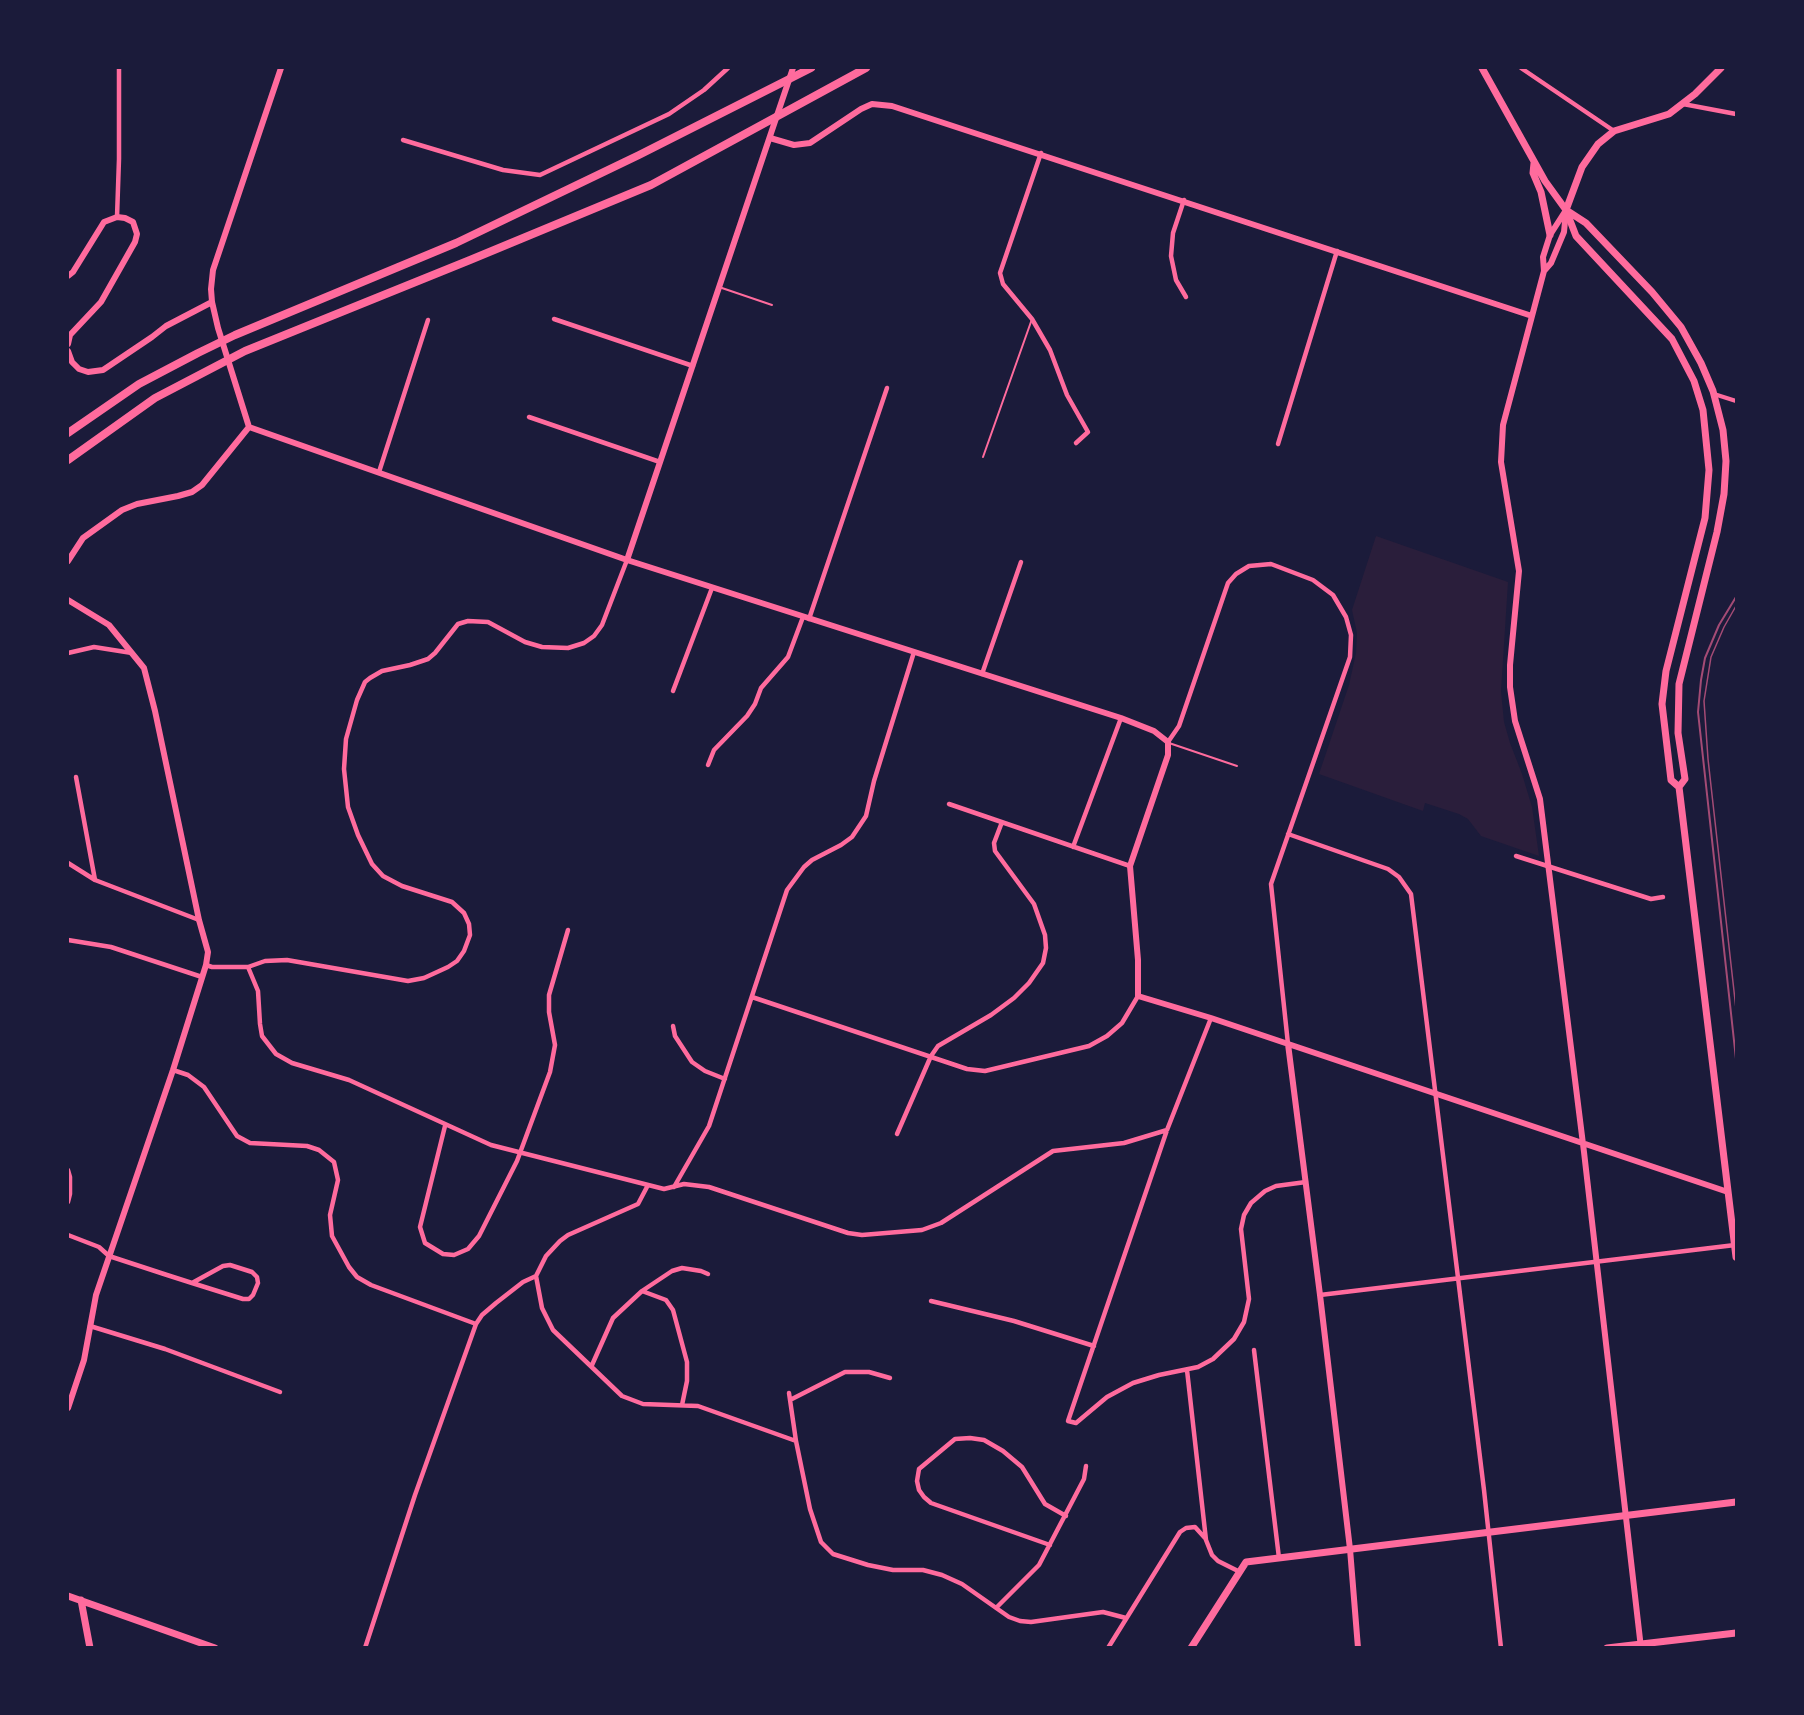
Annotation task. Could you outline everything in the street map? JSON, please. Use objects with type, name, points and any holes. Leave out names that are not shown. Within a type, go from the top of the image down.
[{"type":"highway","points":[[68,433],[139,384],[207,348],[456,243],[639,155],[811,68]]},
{"type":"highway","points":[[68,460],[155,398],[245,351],[651,185],[866,68]]},
{"type":"main road","points":[[1482,68],[1534,163],[1566,210],[1576,236],[1672,339],[1694,381],[1703,410],[1709,470],[1703,528],[1665,671],[1662,704],[1671,780],[1679,787],[1737,1257]]},
{"type":"main road","points":[[1566,210],[1588,156],[1598,144],[1614,131],[1669,114],[1721,68]]},
{"type":"main road","points":[[1534,163],[1533,173],[1541,192],[1550,235]]},
{"type":"main road","points":[[1566,210],[1587,223],[1664,305],[1681,327],[1701,363],[1723,430],[1726,461],[1724,494],[1717,532],[1678,684],[1678,733],[1685,779],[1679,787]]},
{"type":"main road","points":[[1650,315],[1664,305]]},
{"type":"main road","points":[[1191,1647],[1246,1562],[1737,1502]]},
{"type":"main road","points":[[68,1596],[215,1647]]},
{"type":"main road","points":[[81,1600],[90,1647]]},
{"type":"main road","points":[[1607,1647],[1737,1633]]},
{"type":"street","points":[[117,217],[119,68]]},
{"type":"street","points":[[249,427],[212,302],[213,270],[281,68]]},
{"type":"street","points":[[403,140],[502,170],[540,175],[669,114],[704,90],[728,68]]},
{"type":"street","points":[[206,965],[248,967],[265,961],[287,960],[408,981],[424,978],[448,967],[457,961],[464,951],[470,935],[469,924],[457,905],[389,880],[372,864],[358,835],[348,807],[344,769],[346,739],[357,700],[366,682],[382,671],[428,659],[458,624],[468,621],[488,621],[525,642],[542,647],[568,648],[584,643],[594,636],[602,625],[627,560],[793,68]]},
{"type":"street","points":[[1521,68],[1614,131]]},
{"type":"street","points":[[770,138],[794,145],[810,143],[861,109],[872,104],[882,104],[1041,153],[1532,316]]},
{"type":"street","points":[[1683,104],[1737,114]]},
{"type":"street","points":[[1041,153],[1000,273],[1003,284],[1032,319],[1050,350],[1067,395],[1088,432],[1076,442]]},
{"type":"street","points":[[1184,200],[1173,233],[1171,256],[1176,280],[1186,297]]},
{"type":"street","points":[[1566,210],[1550,235],[1543,257],[1544,271],[1503,425],[1501,462],[1519,571],[1510,687],[1515,721],[1540,799],[1641,1645]]},
{"type":"street","points":[[1544,271],[1551,263],[1564,232],[1566,210]]},
{"type":"street","points":[[68,276],[73,272],[100,225],[108,219],[117,217],[133,222],[137,234],[135,242],[101,302],[70,335],[68,344]]},
{"type":"street","points":[[1278,444],[1337,251]]},
{"type":"street","points":[[68,351],[72,362],[79,369],[93,372],[103,370],[165,326],[212,302]]},
{"type":"street","points":[[554,319],[693,366]]},
{"type":"street","points":[[379,472],[428,320]]},
{"type":"street","points":[[708,765],[714,750],[747,716],[761,688],[788,657],[806,618],[887,388]]},
{"type":"street","points":[[1713,394],[1737,400]]},
{"type":"street","points":[[529,417],[660,462]]},
{"type":"street","points":[[249,427],[627,560],[1121,718],[1154,731],[1168,742]]},
{"type":"street","points":[[68,561],[83,538],[122,510],[137,504],[192,492],[202,485],[249,427]]},
{"type":"street","points":[[982,674],[1020,562]]},
{"type":"street","points":[[752,997],[966,1069],[985,1071],[1080,1049],[1098,1042],[1114,1030],[1128,1014],[1138,996],[1138,960],[1130,866],[1167,761],[1168,742],[1179,726],[1228,583],[1236,574],[1249,566],[1271,564],[1313,580],[1332,595],[1346,617],[1351,635],[1350,657],[1271,884],[1288,1044],[1350,1549],[1358,1647]]},
{"type":"street","points":[[673,691],[712,588]]},
{"type":"street","points":[[68,600],[109,625],[144,668],[208,952],[173,1070],[96,1294],[84,1360],[68,1408]]},
{"type":"street","points":[[68,653],[94,647],[132,653]]},
{"type":"street","points":[[674,1187],[710,1126],[787,890],[812,860],[852,837],[866,816],[874,781],[914,652]]},
{"type":"street","points":[[1073,847],[1121,718]]},
{"type":"street","points":[[76,777],[95,880]]},
{"type":"street","points":[[948,804],[1130,866]]},
{"type":"street","points":[[897,1134],[931,1056],[938,1046],[991,1015],[1014,998],[1029,983],[1042,963],[1046,948],[1045,934],[1034,904],[995,851],[994,843],[1002,822]]},
{"type":"street","points":[[1288,834],[1388,870],[1400,877],[1411,894],[1501,1647]]},
{"type":"street","points":[[1516,856],[1651,899],[1664,897]]},
{"type":"street","points":[[68,863],[95,880],[199,920]]},
{"type":"street","points":[[445,1126],[420,1227],[425,1243],[443,1254],[459,1254],[472,1246],[520,1153],[553,1062],[555,1045],[549,1012],[549,995],[568,930]]},
{"type":"street","points":[[68,940],[111,947],[202,977]]},
{"type":"street","points":[[248,967],[258,991],[262,1036],[276,1054],[292,1063],[350,1080],[445,1126],[491,1145],[664,1189],[684,1184],[710,1187],[848,1233],[862,1235],[922,1230],[941,1223],[1053,1151],[1124,1143],[1167,1130]]},
{"type":"street","points":[[1138,996],[1210,1018],[1728,1192]]},
{"type":"street","points":[[1210,1018],[1167,1130],[1068,1421],[1076,1423],[1107,1397],[1132,1383],[1198,1367],[1213,1359],[1234,1339],[1244,1322],[1249,1299],[1241,1229],[1244,1215],[1251,1203],[1270,1188],[1306,1182]]},
{"type":"street","points":[[673,1026],[675,1036],[692,1062],[705,1071],[725,1079]]},
{"type":"street","points":[[173,1070],[188,1075],[204,1087],[237,1136],[250,1143],[307,1146],[319,1149],[334,1162],[338,1180],[330,1215],[332,1236],[357,1277],[371,1285],[476,1324]]},
{"type":"street","points":[[68,1170],[70,1194],[68,1202]]},
{"type":"street","points":[[365,1647],[414,1495],[476,1324],[482,1314],[514,1289],[536,1276],[546,1256],[560,1241],[568,1235],[638,1204],[648,1185]]},
{"type":"street","points":[[68,1235],[99,1247],[109,1256],[192,1283],[243,1299],[249,1299],[253,1295],[258,1283],[257,1277],[252,1272],[230,1265],[223,1266],[192,1283]]},
{"type":"street","points":[[1320,1295],[1735,1245]]},
{"type":"street","points":[[591,1365],[613,1318],[642,1291],[672,1271],[682,1268],[708,1274]]},
{"type":"street","points":[[536,1276],[542,1308],[549,1324],[558,1336],[627,1399],[643,1404],[698,1406],[796,1441]]},
{"type":"street","points":[[642,1291],[666,1300],[673,1310],[687,1362],[687,1381],[682,1405]]},
{"type":"street","points":[[931,1301],[1014,1321],[1094,1346]]},
{"type":"street","points":[[90,1326],[165,1349],[280,1392]]},
{"type":"street","points":[[1254,1350],[1279,1558]]},
{"type":"street","points":[[1187,1370],[1206,1540],[1212,1555],[1218,1561],[1240,1572]]},
{"type":"street","points":[[790,1400],[845,1372],[869,1372],[890,1378]]},
{"type":"street","points":[[789,1393],[810,1509],[821,1542],[833,1554],[893,1570],[923,1570],[942,1575],[962,1584],[1009,1617],[1026,1622],[1103,1612],[1126,1618]]},
{"type":"street","points":[[1050,1545],[931,1503],[919,1490],[917,1481],[919,1469],[956,1439],[984,1440],[1003,1451],[1022,1467],[1045,1504],[1066,1516]]},
{"type":"street","points":[[996,1608],[1039,1565],[1084,1479],[1086,1466]]},
{"type":"street","points":[[1108,1647],[1183,1530],[1195,1527],[1206,1540]]},
{"type":"lane","points":[[719,287],[771,306]]},
{"type":"lane","points":[[983,457],[1032,319]]},
{"type":"lane","points":[[1168,742],[1237,766]]},
{"type":"shaded area","points":[[1376,536],[1508,582],[1501,691],[1504,722],[1532,807],[1539,856],[1481,836],[1468,819],[1459,814],[1425,803],[1423,811],[1319,774],[1349,685],[1356,653],[1357,633],[1352,610]]},
{"type":"tram line","points":[[1736,606],[1711,657],[1704,701],[1708,759],[1736,1009]]},
{"type":"railway","points":[[1736,597],[1719,625],[1705,658],[1698,712],[1736,1059]]}]
